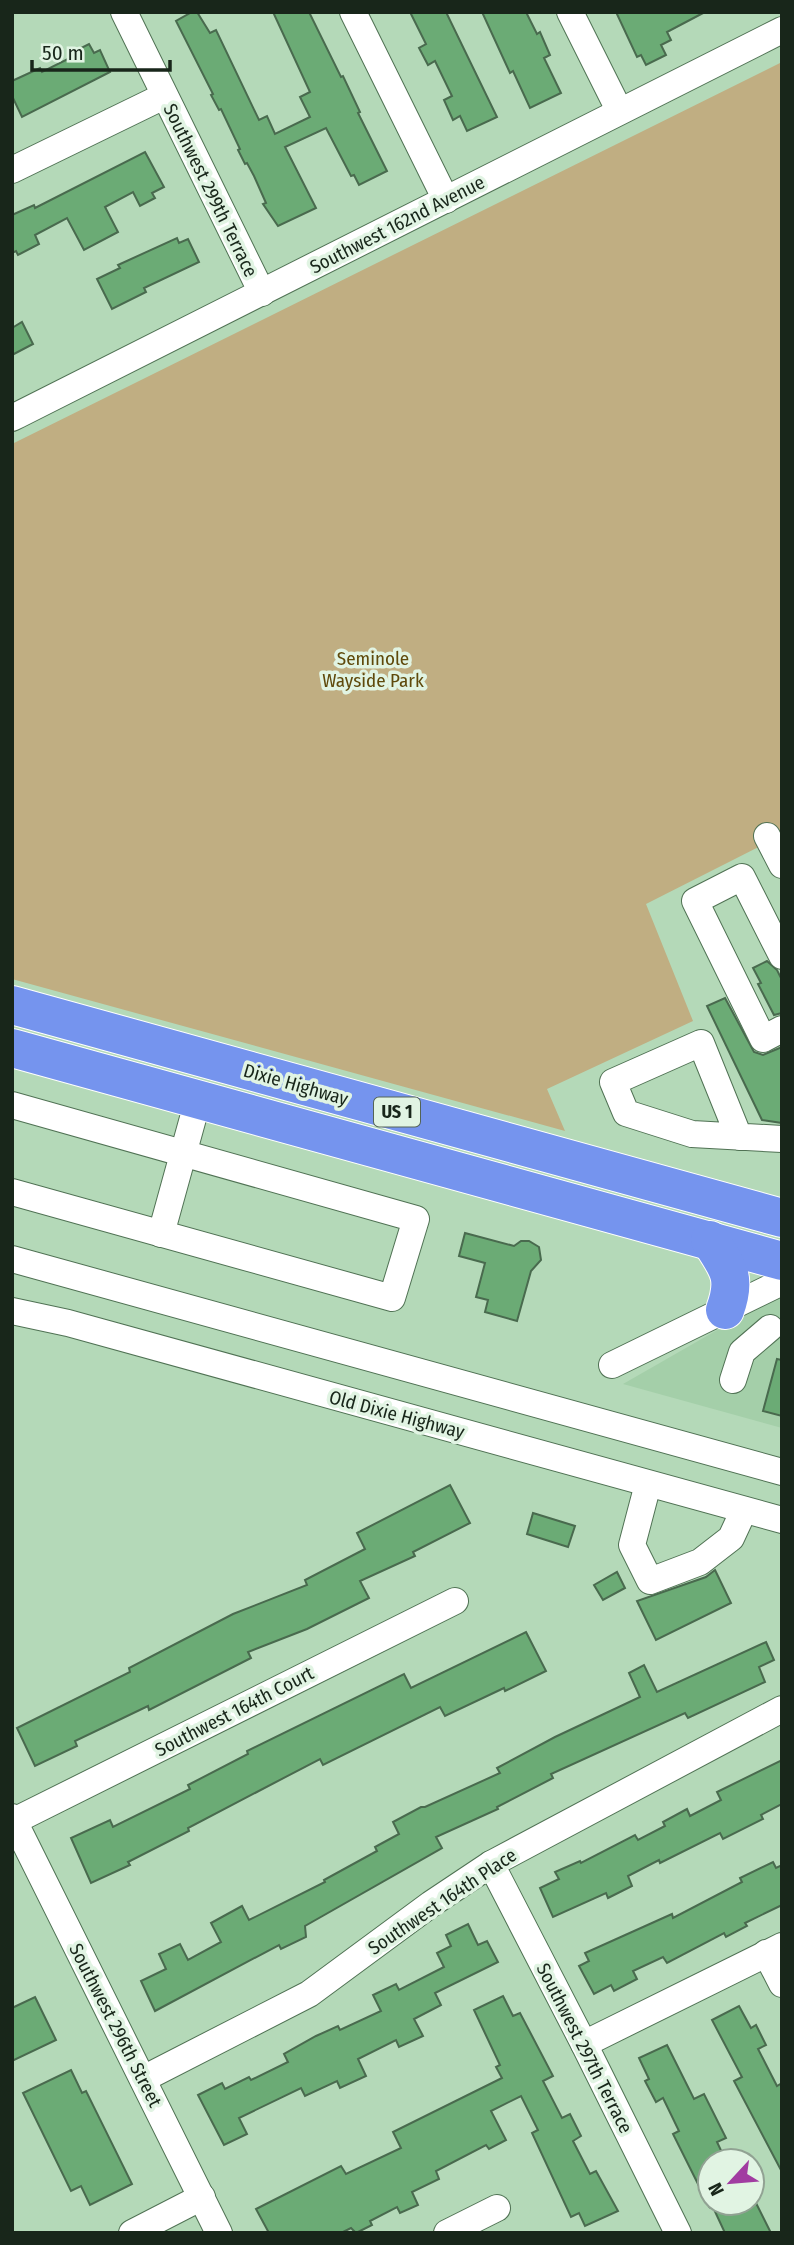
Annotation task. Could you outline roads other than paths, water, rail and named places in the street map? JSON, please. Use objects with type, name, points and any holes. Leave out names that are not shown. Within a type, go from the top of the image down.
[{"type":"highway","name":"Dixie Highway","points":[[12,1005],[782,1218]]},
{"type":"highway","points":[[12,1026],[159,1068],[174,1067],[182,1063],[186,1053]]},
{"type":"highway","name":"US 1","points":[[12,1048],[782,1261]]},
{"type":"highway","points":[[198,1100],[206,1090],[218,1085],[408,1135],[474,1133]]},
{"type":"highway","points":[[736,1305],[731,1294],[730,1272],[698,1237],[722,1223],[782,1241]]},
{"type":"street","name":"Southwest 299th Terrace","points":[[124,12],[262,293]]},
{"type":"street","points":[[353,12],[446,200]]},
{"type":"street","points":[[570,12],[618,110]]},
{"type":"street","name":"Southwest 162nd Avenue","points":[[12,418],[446,200],[618,110],[782,30]]},
{"type":"street","points":[[12,170],[164,96]]},
{"type":"street","points":[[767,836],[782,865]]},
{"type":"street","points":[[782,956],[742,877],[695,901],[763,1039],[782,1030]]},
{"type":"street","points":[[739,1137],[701,1043],[613,1082],[626,1113],[692,1134],[739,1137],[782,1139]]},
{"type":"street","points":[[161,1234],[198,1100]]},
{"type":"street","points":[[12,1105],[416,1219],[392,1298],[12,1192]]},
{"type":"street","points":[[12,1259],[782,1472]]},
{"type":"street","points":[[612,1365],[782,1282]]},
{"type":"street","points":[[736,1305],[761,1325],[776,1330]]},
{"type":"street","name":"Old Dixie Highway","points":[[12,1311],[68,1323],[782,1520]]},
{"type":"street","points":[[733,1380],[742,1352],[776,1330]]},
{"type":"street","points":[[648,1483],[632,1545],[650,1581],[700,1562],[730,1538],[744,1510]]},
{"type":"street","name":"Southwest 164th Court","points":[[13,1819],[455,1601]]},
{"type":"street","name":"Southwest 164th Place","points":[[143,2079],[309,1994],[431,1904],[491,1864],[782,1709]]},
{"type":"street","name":"Southwest 296th Street","points":[[13,1819],[219,2233]]},
{"type":"street","name":"Southwest 297th Terrace","points":[[491,1864],[678,2233]]},
{"type":"street","points":[[584,2044],[774,1950],[782,1984]]},
{"type":"street","points":[[132,2233],[202,2197]]},
{"type":"street","points":[[447,2233],[497,2208]]},
{"type":"park label","name":"Seminole Wayside Park","points":[[373,669]]}]
